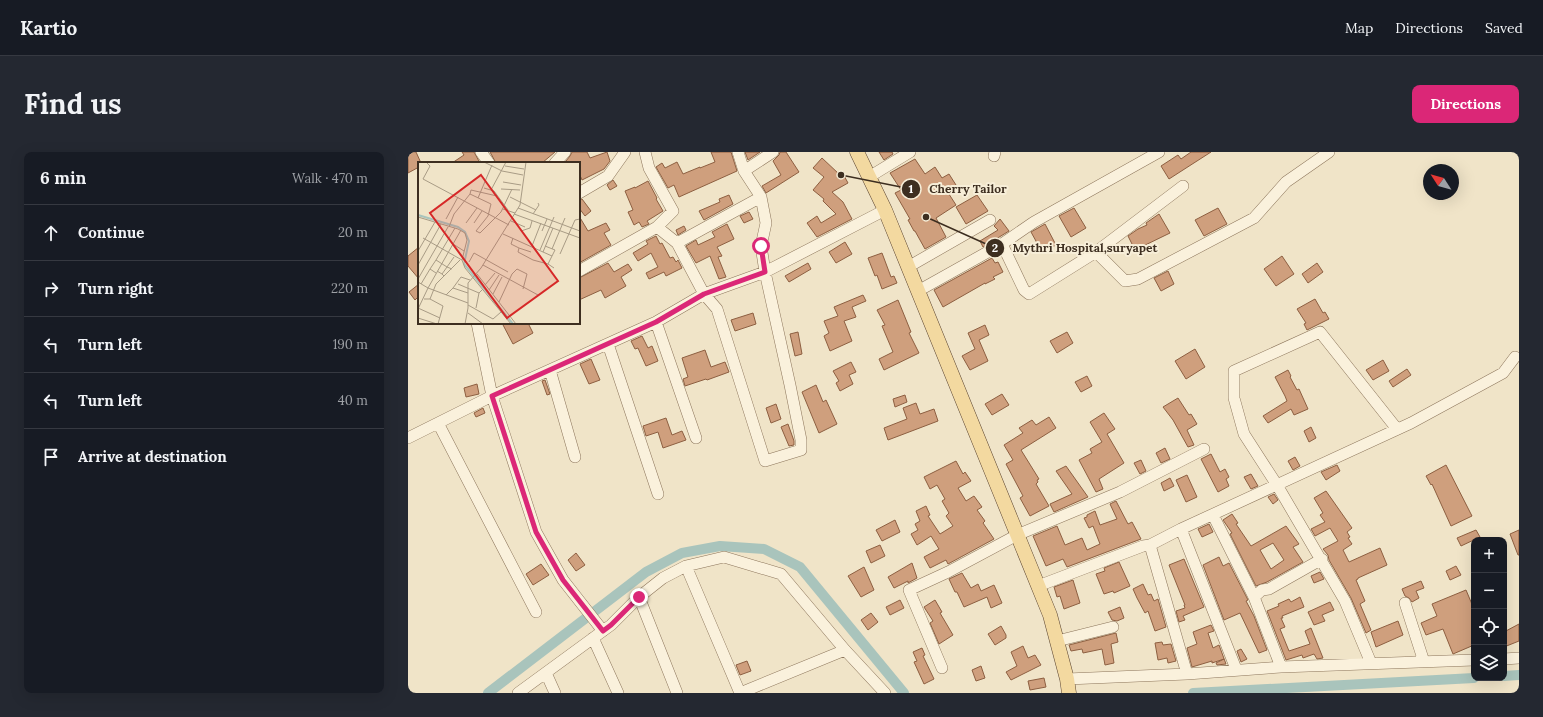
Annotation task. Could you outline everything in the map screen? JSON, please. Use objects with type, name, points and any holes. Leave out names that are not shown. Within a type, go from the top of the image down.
[{"type":"main road","points":[[857,152],[885,210],[1050,615],[1068,685]]},
{"type":"street","points":[[481,152],[488,162]]},
{"type":"street","points":[[580,192],[608,176],[624,152]]},
{"type":"street","points":[[580,270],[657,227],[673,211],[649,168],[645,152]]},
{"type":"street","points":[[657,227],[677,243],[704,294],[717,309],[765,461],[801,450],[801,440],[765,272],[761,246],[766,223],[761,197],[744,171],[738,152]]},
{"type":"street","points":[[744,171],[773,152]]},
{"type":"street","points":[[869,177],[910,152]]},
{"type":"street","points":[[1096,252],[1125,281],[1138,279],[1254,218],[1286,182],[1329,152]]},
{"type":"street","points":[[918,292],[1002,244],[1034,222],[1154,153]]},
{"type":"street","points":[[1002,244],[1024,290],[1029,294],[1096,252],[1184,186]]},
{"type":"street","points":[[677,243],[761,197]]},
{"type":"street","points":[[408,438],[492,396],[656,322],[704,294],[765,272],[885,210]]},
{"type":"street","points":[[908,267],[990,220]]},
{"type":"street","points":[[656,322],[696,438]]},
{"type":"street","points":[[477,324],[492,396],[536,532],[563,580],[603,631]]},
{"type":"street","points":[[1371,663],[1345,601],[1322,559],[1244,434],[1234,398],[1234,372],[1320,332],[1397,429]]},
{"type":"street","points":[[608,344],[658,494]]},
{"type":"street","points":[[1038,586],[1143,546],[1150,545],[1181,529],[1397,429],[1503,373],[1515,357]]},
{"type":"street","points":[[550,370],[575,457]]},
{"type":"street","points":[[438,423],[536,612]]},
{"type":"street","points":[[942,668],[909,590],[948,572],[1017,535],[1120,492],[1204,449]]},
{"type":"street","points":[[1212,515],[1254,597],[1281,667]]},
{"type":"street","points":[[1181,529],[1236,669]]},
{"type":"street","points":[[1150,545],[1187,674]]},
{"type":"street","points":[[518,693],[611,625],[639,597],[663,578],[686,566],[724,557],[781,574],[845,650],[885,693]]},
{"type":"street","points":[[1254,597],[1262,590],[1269,589],[1322,559]]},
{"type":"street","points":[[686,566],[740,693],[845,650]]},
{"type":"street","points":[[639,597],[677,693]]},
{"type":"street","points":[[1405,602],[1424,662]]},
{"type":"street","points":[[1057,641],[1112,628]]},
{"type":"street","points":[[593,638],[618,693]]},
{"type":"street","points":[[1507,659],[1519,658]]},
{"type":"street","points":[[1068,685],[1236,669],[1471,660]]},
{"type":"street","points":[[546,673],[555,693]]},
{"type":"building","points":[[408,152],[416,152],[421,162],[418,162],[418,168],[408,173]]},
{"type":"building","points":[[462,152],[474,152],[479,162],[454,162],[464,155]]},
{"type":"building","points":[[490,152],[555,152],[543,162],[495,162]]},
{"type":"building","points":[[572,152],[587,152],[590,158],[607,152],[610,161],[604,169],[582,180],[580,175],[580,162],[566,162]]},
{"type":"building","points":[[711,152],[731,152],[737,171],[679,197],[674,185],[668,188],[656,167],[662,163],[665,168],[677,162],[683,174],[715,162]]},
{"type":"building","points":[[745,152],[760,152],[748,160]]},
{"type":"building","points":[[780,152],[786,152],[799,172],[766,193],[762,186],[781,175],[773,161]]},
{"type":"building","points":[[879,152],[892,152],[893,154],[884,160]]},
{"type":"building","points":[[1191,152],[1211,152],[1169,179],[1161,166],[1178,155],[1181,159]]},
{"type":"building","points":[[822,158],[839,174],[842,172],[848,183],[832,192],[843,202],[852,219],[817,237],[807,223],[817,216],[821,223],[836,214],[823,201],[824,199],[813,190],[824,177],[813,168]]},
{"type":"building","points":[[915,159],[925,174],[935,167],[942,178],[949,174],[956,185],[947,191],[956,205],[936,218],[946,237],[925,249],[908,220],[910,219],[895,193],[901,190],[890,173]]},
{"type":"building","points":[[613,180],[617,186],[610,190],[607,185]]},
{"type":"building","points":[[648,181],[663,211],[647,221],[649,224],[642,227],[639,222],[634,225],[628,212],[633,210],[625,191],[635,188]]},
{"type":"building","points":[[729,195],[733,204],[704,220],[699,211],[720,202],[719,199]]},
{"type":"building","points":[[977,195],[988,211],[966,224],[956,207]]},
{"type":"building","points":[[582,199],[591,211],[585,216],[580,209],[580,200]]},
{"type":"building","points":[[1074,208],[1086,228],[1071,237],[1059,216]]},
{"type":"building","points":[[1218,208],[1227,224],[1204,236],[1195,220]]},
{"type":"building","points":[[749,212],[753,219],[744,223],[740,216]]},
{"type":"building","points":[[1159,214],[1170,233],[1135,250],[1128,236],[1147,225],[1146,223]]},
{"type":"building","points":[[580,218],[588,231],[606,223],[610,230],[604,233],[611,245],[580,262]]},
{"type":"building","points":[[1000,219],[1009,231],[983,247],[980,241],[998,230],[994,226]]},
{"type":"building","points":[[727,224],[734,239],[717,247],[722,256],[718,257],[726,277],[719,279],[710,256],[696,263],[686,246],[696,240],[698,245],[715,237],[712,232]]},
{"type":"building","points":[[1045,224],[1056,245],[1042,252],[1031,232]]},
{"type":"building","points":[[684,226],[686,230],[678,235],[676,230]]},
{"type":"building","points":[[656,236],[660,244],[662,243],[670,258],[673,257],[676,262],[678,260],[682,268],[666,276],[664,272],[649,279],[646,273],[658,267],[651,253],[638,261],[633,253],[648,244],[646,241]]},
{"type":"building","points":[[845,242],[852,254],[836,263],[829,252]]},
{"type":"building","points":[[418,248],[418,278],[408,266],[408,256]]},
{"type":"building","points":[[882,253],[891,277],[894,276],[897,283],[882,289],[877,275],[875,276],[868,258]]},
{"type":"building","points":[[1282,256],[1294,274],[1276,286],[1264,269]]},
{"type":"building","points":[[992,258],[995,263],[998,262],[1003,272],[993,277],[995,279],[985,283],[943,307],[934,290]]},
{"type":"building","points":[[608,263],[614,272],[628,264],[632,270],[621,277],[626,286],[605,298],[601,290],[580,300],[580,277]]},
{"type":"building","points":[[808,263],[811,269],[789,282],[785,276]]},
{"type":"building","points":[[1317,263],[1323,272],[1308,283],[1302,274]]},
{"type":"building","points":[[1168,271],[1174,284],[1161,291],[1154,278]]},
{"type":"building","points":[[418,285],[418,297],[415,300],[409,292]]},
{"type":"building","points":[[863,295],[866,301],[852,307],[856,317],[844,321],[852,341],[830,351],[824,336],[829,333],[824,321],[838,316],[834,307]]},
{"type":"building","points":[[1315,299],[1323,313],[1325,312],[1329,319],[1307,330],[1304,324],[1306,323],[1297,309]]},
{"type":"building","points":[[898,300],[911,332],[909,333],[919,353],[884,370],[879,359],[893,352],[882,326],[885,325],[877,310]]},
{"type":"building","points":[[753,313],[756,324],[735,331],[731,320]]},
{"type":"building","points":[[503,324],[528,324],[533,333],[513,344]]},
{"type":"building","points":[[985,325],[989,335],[979,340],[988,361],[970,370],[962,356],[975,349],[968,333]]},
{"type":"building","points":[[798,332],[802,354],[795,356],[790,334]]},
{"type":"building","points":[[1067,332],[1073,343],[1057,353],[1050,341]]},
{"type":"building","points":[[642,336],[648,348],[652,346],[658,361],[646,366],[638,348],[635,349],[631,341]]},
{"type":"building","points":[[1195,349],[1205,367],[1186,379],[1175,361]]},
{"type":"building","points":[[705,350],[711,367],[725,362],[729,372],[685,386],[683,379],[688,377],[682,358]]},
{"type":"building","points":[[591,359],[600,380],[589,384],[580,364]]},
{"type":"building","points":[[1383,360],[1389,371],[1373,380],[1366,370]]},
{"type":"building","points":[[851,362],[856,372],[849,375],[853,384],[840,391],[836,383],[839,381],[833,371]]},
{"type":"building","points":[[1407,369],[1411,375],[1393,387],[1389,381]]},
{"type":"building","points":[[1288,370],[1291,376],[1290,377],[1297,390],[1299,389],[1308,409],[1294,415],[1291,409],[1268,423],[1263,416],[1287,401],[1275,377]]},
{"type":"building","points":[[1087,376],[1092,386],[1081,392],[1075,382]]},
{"type":"building","points":[[545,380],[550,394],[547,395],[542,381]]},
{"type":"building","points":[[477,384],[479,394],[466,397],[464,388]]},
{"type":"building","points":[[816,385],[823,402],[826,400],[837,424],[819,433],[802,392]]},
{"type":"building","points":[[1002,394],[1009,405],[992,415],[985,404]]},
{"type":"building","points":[[905,395],[907,402],[895,407],[893,399]]},
{"type":"building","points":[[1178,398],[1197,424],[1187,430],[1194,445],[1188,447],[1173,420],[1163,407]]},
{"type":"building","points":[[916,403],[920,414],[934,409],[938,421],[888,440],[884,428],[907,419],[903,408]]},
{"type":"building","points":[[776,404],[781,419],[771,423],[766,408]]},
{"type":"building","points":[[483,408],[485,413],[476,417],[474,413]]},
{"type":"building","points":[[1104,413],[1115,429],[1107,434],[1124,463],[1099,479],[1103,489],[1096,492],[1079,460],[1092,453],[1090,449],[1102,442],[1090,422]]},
{"type":"building","points":[[1049,417],[1056,428],[1021,450],[1039,479],[1037,480],[1038,482],[1036,484],[1049,506],[1030,516],[1020,498],[1023,496],[1006,464],[1013,460],[1004,445],[1023,433],[1019,428],[1032,420],[1036,425]]},
{"type":"building","points":[[666,418],[672,435],[682,431],[686,440],[663,448],[658,432],[646,436],[643,426]]},
{"type":"building","points":[[788,424],[794,441],[794,445],[789,446],[781,427]]},
{"type":"building","points":[[1311,427],[1316,438],[1309,442],[1304,431]]},
{"type":"building","points":[[1165,448],[1170,459],[1161,463],[1156,453]]},
{"type":"building","points":[[1211,454],[1220,472],[1225,469],[1229,477],[1226,479],[1229,486],[1218,492],[1201,459]]},
{"type":"building","points":[[1295,457],[1300,466],[1293,470],[1288,461]]},
{"type":"building","points":[[1141,460],[1146,471],[1140,474],[1134,463]]},
{"type":"building","points":[[956,461],[963,474],[965,472],[971,481],[958,488],[966,501],[974,496],[982,507],[977,510],[985,521],[983,523],[994,539],[948,564],[946,560],[930,568],[924,557],[939,549],[931,536],[917,545],[911,534],[918,530],[915,524],[920,521],[916,511],[926,506],[930,515],[928,516],[940,534],[953,526],[946,516],[949,513],[942,501],[945,499],[937,485],[930,489],[924,477]]},
{"type":"building","points":[[1337,465],[1340,471],[1326,480],[1321,472]]},
{"type":"building","points":[[1446,465],[1472,516],[1451,526],[1432,484],[1431,485],[1426,476]]},
{"type":"building","points":[[1066,466],[1088,497],[1054,512],[1050,504],[1072,494],[1056,471]]},
{"type":"building","points":[[1251,474],[1258,486],[1251,489],[1244,477]]},
{"type":"building","points":[[1187,475],[1197,497],[1186,502],[1176,480]]},
{"type":"building","points":[[1170,478],[1174,486],[1164,491],[1161,483]]},
{"type":"building","points":[[1326,491],[1352,528],[1347,532],[1350,537],[1348,538],[1352,544],[1343,550],[1349,562],[1380,548],[1387,565],[1356,580],[1365,601],[1360,604],[1371,630],[1366,633],[1351,598],[1329,560],[1328,555],[1323,549],[1338,541],[1330,528],[1315,536],[1311,529],[1325,522],[1320,515],[1323,513],[1314,498]]},
{"type":"building","points":[[1274,494],[1278,500],[1273,504],[1268,497]]},
{"type":"building","points":[[1116,501],[1128,524],[1132,522],[1141,539],[1067,567],[1063,559],[1046,566],[1033,536],[1057,526],[1065,545],[1082,538],[1087,550],[1100,544],[1093,526],[1089,528],[1084,518],[1095,511],[1100,525],[1117,519],[1110,504]]},
{"type":"building","points":[[1232,514],[1238,523],[1236,524],[1251,546],[1286,526],[1299,544],[1293,547],[1303,562],[1267,582],[1256,586],[1230,534],[1232,533],[1223,520]],"holes":[[[1273,543],[1284,560],[1271,569],[1260,550]]]},
{"type":"building","points":[[895,520],[900,532],[882,541],[876,530]]},
{"type":"building","points":[[1209,524],[1213,532],[1202,537],[1198,529]]},
{"type":"building","points":[[1476,530],[1480,537],[1471,537],[1471,541],[1461,546],[1457,538]]},
{"type":"building","points":[[1519,530],[1519,555],[1518,555],[1510,534]]},
{"type":"building","points":[[880,545],[885,556],[871,563],[866,551]]},
{"type":"building","points":[[576,553],[585,565],[576,571],[568,560]]},
{"type":"building","points":[[1219,557],[1223,566],[1229,563],[1248,600],[1246,601],[1254,616],[1267,650],[1259,653],[1240,613],[1224,620],[1203,565]]},
{"type":"building","points":[[1184,559],[1204,607],[1183,616],[1185,620],[1179,622],[1176,611],[1185,608],[1185,605],[1169,565]]},
{"type":"building","points":[[1119,562],[1130,586],[1114,593],[1113,591],[1104,594],[1096,574],[1105,571],[1104,568]]},
{"type":"building","points":[[912,563],[917,578],[894,588],[888,577]]},
{"type":"building","points":[[541,564],[549,575],[533,585],[526,574]]},
{"type":"building","points":[[1456,566],[1461,575],[1450,580],[1446,571]]},
{"type":"building","points":[[864,567],[874,590],[861,597],[848,576]]},
{"type":"building","points":[[1320,572],[1324,579],[1314,583],[1311,576]]},
{"type":"building","points":[[962,573],[971,588],[978,584],[981,591],[994,585],[1002,603],[991,608],[987,597],[964,607],[949,579]]},
{"type":"building","points":[[1073,580],[1080,603],[1064,609],[1060,596],[1057,597],[1054,587]]},
{"type":"building","points":[[1421,581],[1424,588],[1416,591],[1419,598],[1412,602],[1405,596],[1402,589]]},
{"type":"building","points":[[1143,584],[1148,595],[1151,594],[1154,601],[1158,599],[1166,627],[1155,631],[1148,611],[1145,613],[1133,589]]},
{"type":"building","points":[[1466,590],[1471,602],[1471,646],[1453,654],[1443,629],[1426,635],[1421,623],[1437,616],[1432,604]]},
{"type":"building","points":[[1300,597],[1304,607],[1282,616],[1283,618],[1281,618],[1285,627],[1280,629],[1289,651],[1310,644],[1305,631],[1311,628],[1323,658],[1317,659],[1314,654],[1303,658],[1302,655],[1286,660],[1267,611],[1279,606],[1278,604],[1289,599],[1291,602]]},
{"type":"building","points":[[900,600],[904,608],[890,615],[886,607]]},
{"type":"building","points":[[935,600],[942,612],[940,613],[953,635],[939,644],[930,623],[933,621],[924,607]]},
{"type":"building","points":[[1330,602],[1334,610],[1322,615],[1325,621],[1314,625],[1308,612]]},
{"type":"building","points":[[1120,607],[1124,618],[1117,621],[1112,620],[1108,612]]},
{"type":"building","points":[[871,613],[878,622],[868,630],[861,620]]},
{"type":"building","points":[[1398,621],[1403,635],[1376,647],[1371,632]]},
{"type":"building","points":[[1519,624],[1519,641],[1507,646],[1507,630]]},
{"type":"building","points":[[1211,625],[1214,631],[1208,633],[1213,648],[1219,645],[1226,664],[1217,665],[1216,663],[1224,659],[1192,667],[1187,648],[1197,644],[1193,632]]},
{"type":"building","points":[[1001,626],[1006,638],[995,645],[988,634]]},
{"type":"building","points":[[1116,633],[1118,642],[1111,644],[1114,663],[1105,665],[1102,649],[1083,653],[1082,649],[1071,651],[1069,645]]},
{"type":"building","points":[[1162,642],[1163,645],[1171,644],[1176,661],[1168,663],[1167,658],[1158,660],[1155,643]]},
{"type":"building","points":[[1023,646],[1028,658],[1035,655],[1041,665],[1011,680],[1006,672],[1017,666],[1011,652]]},
{"type":"building","points":[[922,648],[925,655],[923,656],[934,679],[924,684],[914,662],[917,661],[913,652]]},
{"type":"building","points":[[1241,649],[1247,659],[1241,662],[1237,651]]},
{"type":"building","points":[[747,661],[751,671],[740,675],[736,665]]},
{"type":"building","points":[[981,666],[985,678],[976,681],[972,670]]},
{"type":"building","points":[[1044,678],[1046,687],[1030,690],[1028,681]]},
{"type":"waterway","points":[[488,693],[646,572],[682,553],[720,546],[764,549],[800,567],[904,693]]},
{"type":"waterway","points":[[1507,676],[1519,675]]},
{"type":"waterway","points":[[1193,693],[1471,678]]},
{"type":"place","name":"Cherry Tailor","points":[[841,175]]},
{"type":"place","name":"Mythri Hospital,suryapet","points":[[926,217]]},
{"type":"route","points":[[639,597],[603,631],[563,580],[536,532],[492,396],[656,322],[704,294],[765,272],[761,246]]}]
